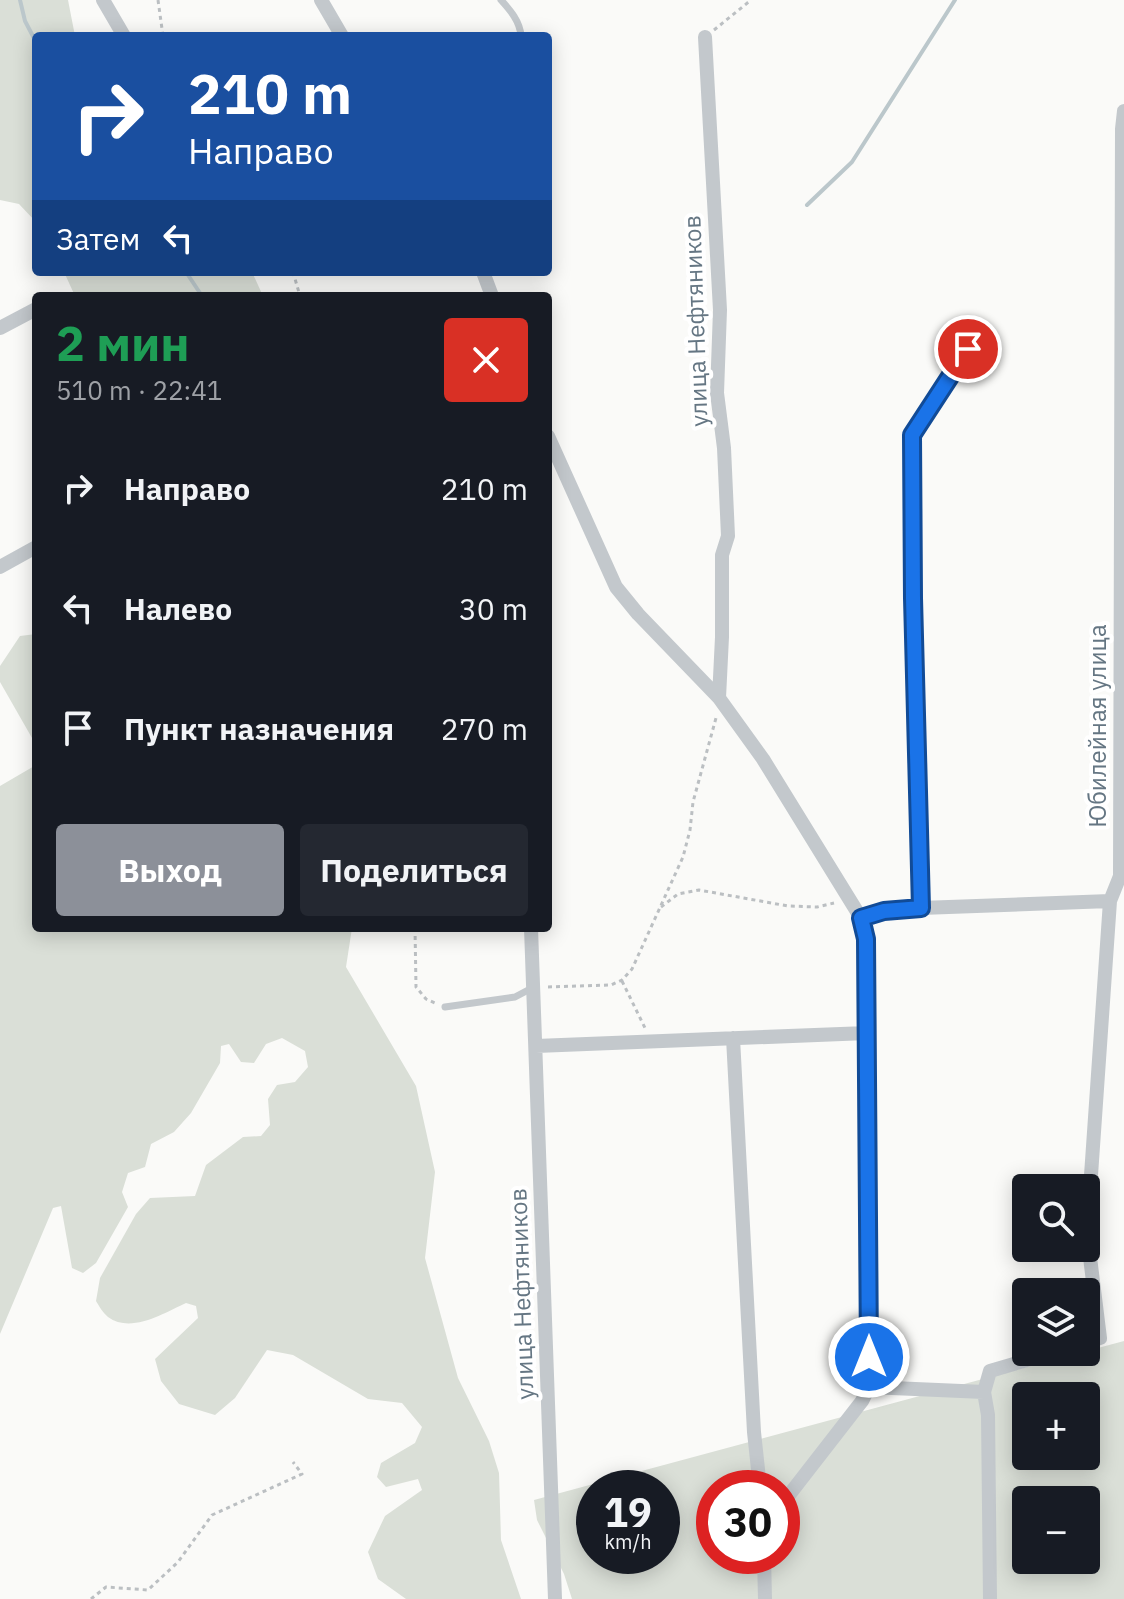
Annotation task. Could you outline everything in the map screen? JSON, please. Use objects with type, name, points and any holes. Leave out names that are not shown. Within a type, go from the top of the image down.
[{"type":"street","points":[[103,0],[122,32]]},
{"type":"street","points":[[321,0],[340,32]]},
{"type":"street","name":"улица Нефтяников","points":[[705,37],[720,310],[717,393],[724,448],[728,536],[722,555],[719,698]]},
{"type":"street","name":"Юбилейная улица","points":[[1090,1278],[1087,1233],[1110,901],[1120,876],[1124,111]]},
{"type":"street","points":[[0,328],[32,311]]},
{"type":"street","points":[[921,908],[912,435],[968,349]]},
{"type":"street","points":[[552,445],[616,587],[719,698],[763,759],[861,918],[866,939],[869,1387],[862,1401],[800,1481]]},
{"type":"street","points":[[0,567],[32,549]]},
{"type":"street","points":[[861,918],[884,911],[921,908],[1110,901]]},
{"type":"street","name":"улица Нефтяников","points":[[531,932],[555,1599]]},
{"type":"street","points":[[536,1046],[867,1033]]},
{"type":"street","points":[[733,1038],[758,1470]]},
{"type":"street","points":[[990,1599],[988,1415],[984,1392],[990,1371],[1012,1364]]},
{"type":"street","points":[[869,1387],[984,1392]]},
{"type":"street","points":[[764,1574],[765,1599]]},
{"type":"lane","points":[[501,0],[513,13],[520,32]]},
{"type":"lane","points":[[445,1007],[515,997],[532,988]]},
{"type":"path","points":[[158,0],[162,32]]},
{"type":"path","points":[[705,37],[751,0]]},
{"type":"path","points":[[532,988],[611,985],[622,980],[632,969],[683,857],[719,698]]},
{"type":"path","points":[[658,910],[678,894],[699,890],[788,906],[817,907],[850,899]]},
{"type":"path","points":[[415,932],[416,987],[426,999],[445,1007]]},
{"type":"path","points":[[622,980],[644,1027],[660,1042]]},
{"type":"path","points":[[91,1599],[106,1587],[148,1590],[178,1562],[212,1515],[302,1474],[293,1462]]},
{"type":"shaded area","points":[[0,0],[68,0],[74,32],[32,32],[32,218],[19,204],[0,200]]},
{"type":"shaded area","points":[[66,276],[254,276],[261,292],[73,292]]},
{"type":"shaded area","points":[[32,634],[32,738],[0,682],[0,666],[20,636]]},
{"type":"shaded area","points":[[32,767],[32,932],[351,932],[346,967],[416,1086],[435,1172],[425,1258],[458,1378],[489,1441],[499,1473],[501,1540],[521,1599],[406,1599],[378,1579],[368,1552],[385,1516],[422,1490],[418,1479],[386,1487],[377,1477],[381,1463],[415,1443],[422,1427],[402,1403],[368,1399],[293,1355],[267,1350],[235,1398],[215,1415],[179,1404],[161,1381],[155,1359],[198,1318],[196,1306],[186,1303],[147,1320],[127,1323],[108,1317],[96,1301],[100,1278],[136,1214],[150,1198],[195,1196],[206,1165],[243,1137],[261,1136],[270,1125],[268,1099],[277,1085],[295,1082],[308,1067],[305,1051],[282,1038],[266,1044],[254,1063],[241,1062],[229,1044],[221,1046],[220,1063],[191,1113],[174,1132],[151,1144],[145,1167],[128,1173],[122,1192],[128,1207],[96,1263],[83,1273],[72,1268],[61,1206],[53,1208],[0,1334],[0,786]]},
{"type":"shaded area","points":[[1124,1341],[1124,1599],[572,1599],[564,1574],[537,1520],[534,1500],[576,1489],[576,1574],[680,1574],[680,1470],[645,1470],[1031,1366],[1100,1366],[1100,1347]]},
{"type":"waterway","points":[[20,0],[32,34]]},
{"type":"waterway","points":[[807,205],[852,162],[955,0]]},
{"type":"waterway","points":[[189,276],[199,292]]},
{"type":"route","points":[[869,1357],[866,939],[861,918],[884,911],[921,908],[912,435],[968,349]]}]
